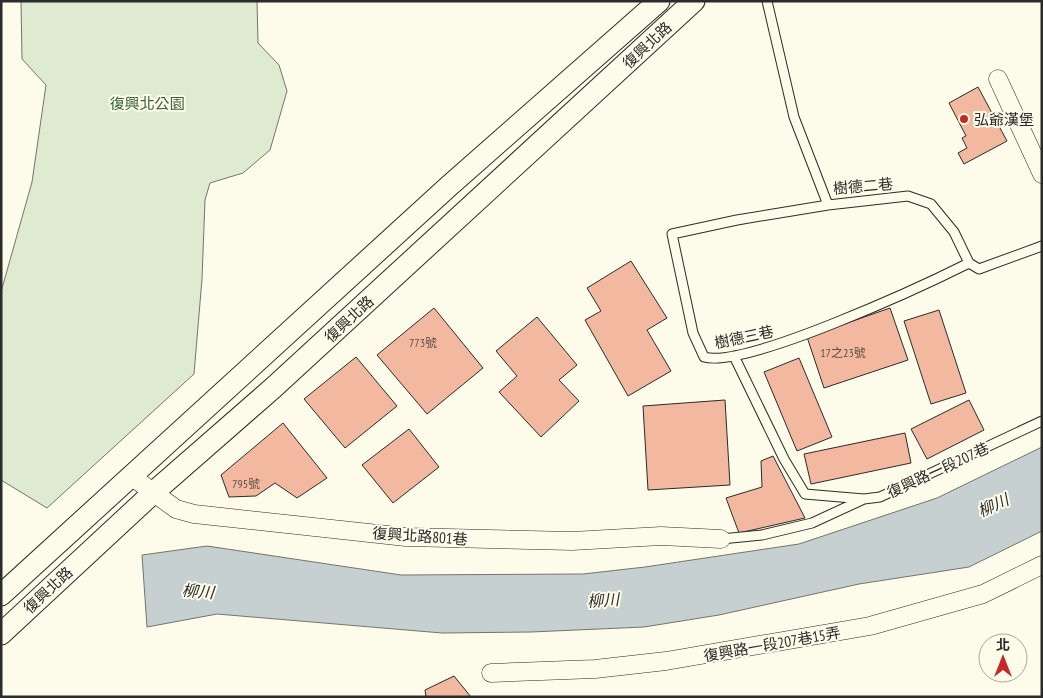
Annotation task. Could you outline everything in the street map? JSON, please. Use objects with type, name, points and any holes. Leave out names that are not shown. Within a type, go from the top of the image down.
[{"type":"street","name":"復興北路","points":[[1,595],[449,186],[659,1]]},
{"type":"street","name":"復興北路","points":[[1,634],[154,492],[273,388],[694,1]]},
{"type":"street","points":[[998,79],[1042,174]]},
{"type":"street","name":"復興北路801巷","points":[[132,476],[176,509],[194,514],[406,537],[572,541],[661,536],[721,539]]},
{"type":"street","name":"復興路一段207巷15弄","points":[[491,673],[595,669],[666,661],[870,626],[983,594],[1042,565]]},
{"type":"lane","name":"樹德二巷","points":[[766,1],[794,117],[828,205],[908,196],[931,204],[954,232],[969,263]]},
{"type":"lane","name":"樹德三巷","points":[[828,205],[737,220],[672,234],[693,334],[704,357],[712,359],[734,356],[778,345],[929,283],[969,263]]},
{"type":"lane","points":[[969,263],[979,268],[1042,246]]},
{"type":"lane","name":"復興路一段207巷","points":[[734,356],[784,459],[805,494],[864,499],[880,497],[1042,420]]},
{"type":"lane","points":[[721,539],[762,535],[812,523],[864,499]]},
{"type":"green space","name":"復興北公園","points":[[21,1],[257,1],[258,43],[279,65],[287,91],[270,150],[243,173],[210,183],[205,200],[202,279],[194,374],[47,508],[1,480],[1,292],[32,182],[46,85],[22,59]]},
{"type":"water","name":"柳川","points":[[1042,447],[1042,531],[969,567],[859,584],[719,615],[644,627],[531,632],[442,633],[217,614],[147,627],[142,555],[207,546],[401,575],[583,574],[645,567],[799,544],[937,498]]},
{"type":"building","points":[[978,87],[1007,141],[964,164],[958,153],[967,148],[962,138],[966,136],[949,103]]},
{"type":"building","points":[[631,261],[667,318],[647,330],[671,371],[628,396],[585,320],[601,311],[587,288]]},
{"type":"building","points":[[434,308],[483,368],[427,414],[377,355]]},
{"type":"building","points":[[890,308],[908,360],[824,388],[807,337]]},
{"type":"building","points":[[939,310],[966,393],[931,404],[904,321]]},
{"type":"building","points":[[537,317],[577,365],[559,380],[579,401],[541,437],[499,392],[517,376],[496,351]]},
{"type":"building","points":[[356,357],[397,406],[345,448],[304,399]]},
{"type":"building","points":[[799,358],[832,437],[797,451],[764,372]]},
{"type":"building","points":[[725,400],[730,485],[648,490],[643,406]]},
{"type":"building","points":[[969,400],[984,430],[927,459],[911,429]]},
{"type":"building","points":[[283,423],[327,478],[297,498],[275,483],[256,496],[229,497],[221,475]]},
{"type":"building","points":[[409,429],[439,467],[393,503],[362,465]]},
{"type":"building","points":[[905,433],[911,463],[811,484],[804,454]]},
{"type":"building","points":[[773,456],[805,518],[739,533],[726,498],[762,487],[761,461]]},
{"type":"building","points":[[454,676],[471,697],[426,697],[425,690]]},
{"type":"place","name":"弘爺漢堡","points":[[964,119]]}]
